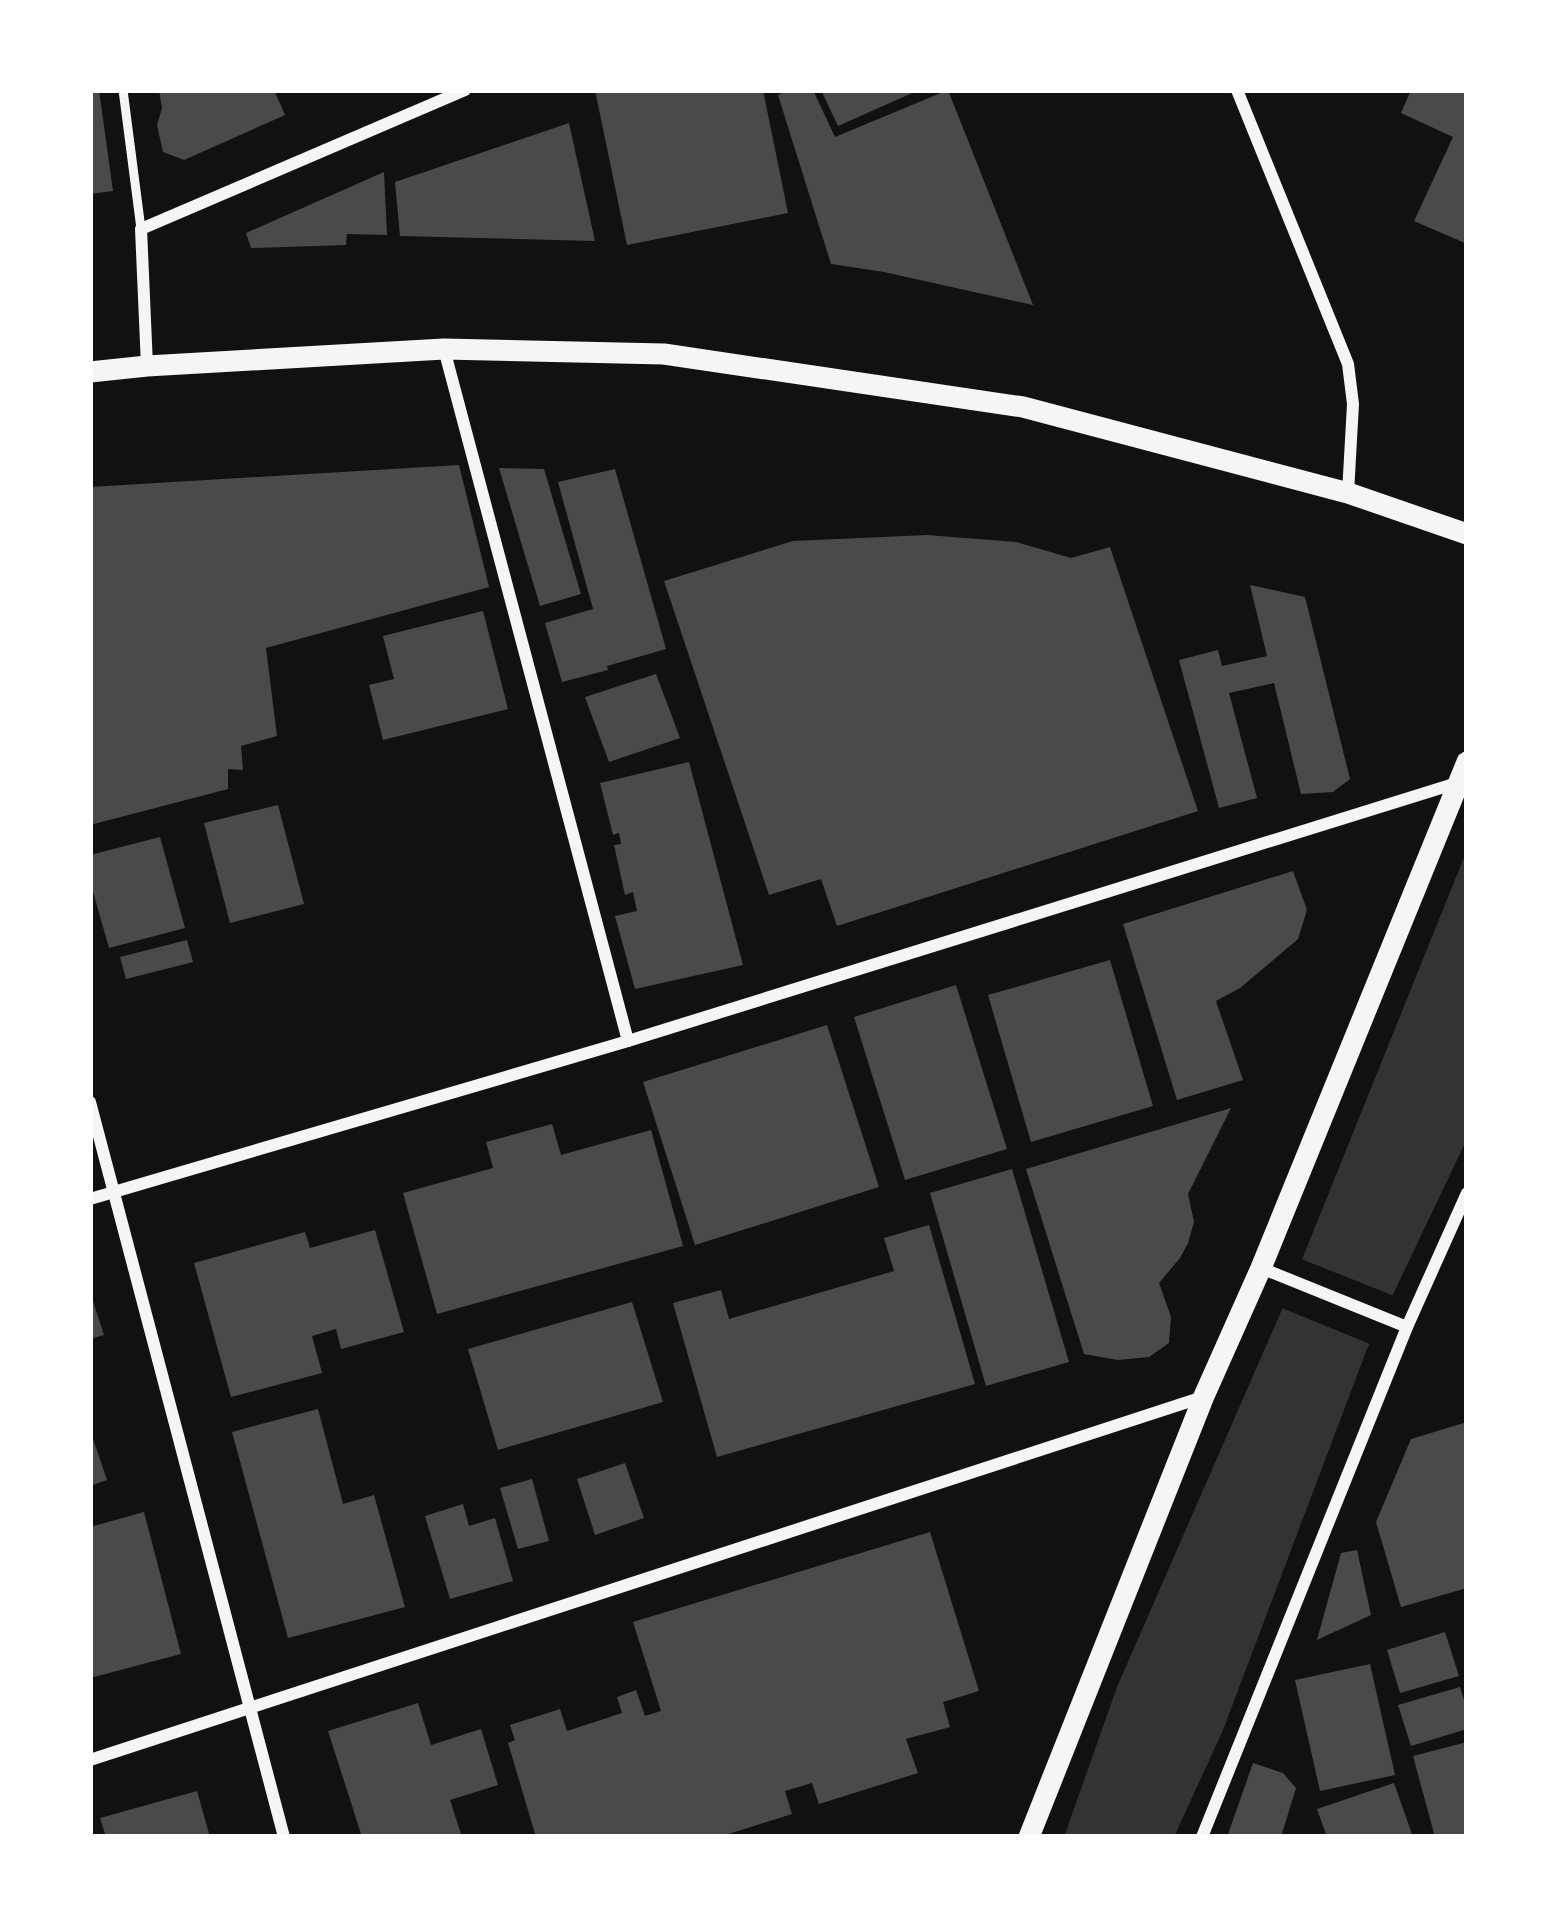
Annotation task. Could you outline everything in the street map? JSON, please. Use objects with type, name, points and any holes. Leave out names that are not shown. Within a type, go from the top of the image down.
[{"type":"street","points":[[147,366],[142,229],[465,90]]},
{"type":"street","points":[[1237,90],[1348,364],[1352,404],[1348,493]]},
{"type":"street","points":[[444,350],[628,1041]]},
{"type":"street","points":[[90,373],[444,350],[664,354],[1023,407],[1348,493],[1467,534]]},
{"type":"street","points":[[90,1199],[628,1041],[1463,772]]},
{"type":"street","points":[[1028,1837],[1204,1396],[1463,772]]},
{"type":"street","points":[[90,1102],[284,1837]]},
{"type":"street","points":[[1202,1837],[1407,1327],[1467,1192]]},
{"type":"street","points":[[1261,1268],[1407,1327]]},
{"type":"street","points":[[90,1760],[1204,1396]]},
{"type":"lane","points":[[124,90],[142,229]]},
{"type":"shaded area","points":[[1467,850],[1467,1139],[1367,1349],[1223,1730],[1174,1837],[1064,1837],[1117,1687],[1280,1314]]},
{"type":"pier","points":[[1296,1257],[1397,1297],[1375,1346],[1277,1306]]},
{"type":"building","points":[[90,90],[99,90],[113,191],[90,194]]},
{"type":"building","points":[[159,90],[274,90],[285,115],[184,160],[163,152],[157,125],[162,108]]},
{"type":"building","points":[[595,90],[763,90],[788,213],[627,245]]},
{"type":"building","points":[[813,90],[835,137],[948,90],[1033,305],[831,264],[778,95]]},
{"type":"building","points":[[821,90],[919,90],[838,126]]},
{"type":"building","points":[[1411,90],[1467,90],[1467,244],[1414,221],[1453,137],[1401,113]]},
{"type":"building","points":[[569,123],[595,241],[400,236],[395,182]]},
{"type":"building","points":[[384,172],[387,235],[347,234],[346,245],[251,248],[246,233]]},
{"type":"building","points":[[459,465],[489,587],[266,648],[277,736],[241,746],[243,770],[228,769],[228,789],[90,825],[90,487]]},
{"type":"building","points":[[499,468],[544,469],[581,594],[540,606]]},
{"type":"building","points":[[615,469],[666,649],[562,682],[545,623],[593,609],[558,482]]},
{"type":"building","points":[[927,535],[1016,542],[1071,558],[1110,547],[1198,811],[837,926],[821,879],[769,895],[664,581],[793,541]]},
{"type":"building","points":[[1250,585],[1305,597],[1350,779],[1333,792],[1301,794],[1274,683],[1229,693],[1257,798],[1219,808],[1179,660],[1218,650],[1222,666],[1267,656]]},
{"type":"building","points":[[483,611],[508,709],[383,740],[369,685],[394,679],[383,636]]},
{"type":"building","points":[[656,674],[680,738],[609,762],[585,697]]},
{"type":"building","points":[[689,762],[743,965],[635,989],[615,916],[637,911],[633,892],[625,895],[614,845],[621,844],[619,833],[613,835],[600,783]]},
{"type":"building","points":[[278,805],[304,904],[230,923],[204,823]]},
{"type":"building","points":[[160,837],[185,928],[109,948],[90,881],[90,855]]},
{"type":"building","points":[[1293,871],[1307,910],[1298,939],[1240,988],[1216,1001],[1243,1080],[1177,1100],[1123,924]]},
{"type":"building","points":[[187,940],[193,962],[126,979],[120,957]]},
{"type":"building","points":[[1110,960],[1153,1106],[1031,1142],[988,995]]},
{"type":"building","points":[[956,985],[1007,1149],[905,1180],[854,1017]]},
{"type":"building","points":[[827,1025],[879,1187],[695,1245],[643,1082]]},
{"type":"building","points":[[1231,1108],[1188,1194],[1194,1222],[1188,1243],[1159,1283],[1171,1317],[1169,1343],[1149,1357],[1118,1360],[1084,1354],[1026,1169]]},
{"type":"building","points":[[552,1124],[561,1155],[651,1130],[683,1246],[437,1314],[403,1193],[493,1168],[486,1142]]},
{"type":"building","points":[[1012,1169],[1069,1362],[986,1386],[930,1193]]},
{"type":"building","points":[[929,1225],[975,1384],[717,1457],[673,1303],[721,1290],[729,1319],[894,1271],[884,1238]]},
{"type":"building","points":[[375,1230],[404,1332],[341,1349],[336,1329],[312,1336],[322,1373],[231,1397],[194,1263],[305,1232],[310,1248]]},
{"type":"building","points":[[90,1292],[104,1335],[90,1339]]},
{"type":"building","points":[[632,1302],[663,1402],[498,1450],[468,1349]]},
{"type":"building","points":[[318,1409],[343,1504],[374,1495],[405,1607],[288,1638],[232,1432]]},
{"type":"building","points":[[1467,1422],[1467,1588],[1401,1607],[1376,1522],[1411,1439]]},
{"type":"building","points":[[90,1430],[107,1480],[90,1486]]},
{"type":"building","points":[[625,1463],[644,1518],[595,1535],[577,1479]]},
{"type":"building","points":[[532,1479],[549,1541],[518,1549],[500,1488]]},
{"type":"building","points":[[463,1504],[469,1526],[495,1518],[513,1581],[450,1599],[425,1516]]},
{"type":"building","points":[[144,1512],[181,1654],[90,1678],[90,1527]]},
{"type":"building","points":[[930,1532],[979,1691],[943,1702],[950,1727],[906,1739],[918,1773],[819,1804],[812,1783],[785,1791],[792,1814],[719,1837],[536,1837],[508,1743],[515,1740],[510,1725],[560,1709],[567,1731],[622,1713],[617,1697],[636,1690],[645,1716],[661,1711],[633,1622]]},
{"type":"building","points":[[1357,1550],[1371,1615],[1317,1640],[1341,1553]]},
{"type":"building","points":[[1445,1632],[1459,1676],[1400,1693],[1387,1650]]},
{"type":"building","points":[[1370,1664],[1395,1775],[1320,1791],[1295,1680]]},
{"type":"building","points":[[1460,1687],[1467,1729],[1411,1746],[1398,1705]]},
{"type":"building","points":[[418,1703],[431,1745],[481,1729],[498,1785],[450,1800],[462,1837],[362,1837],[328,1731]]},
{"type":"building","points":[[1467,1742],[1467,1837],[1435,1837],[1413,1756]]},
{"type":"building","points":[[1253,1763],[1283,1773],[1296,1788],[1281,1837],[1227,1837]]},
{"type":"building","points":[[1394,1783],[1413,1837],[1327,1837],[1317,1809]]},
{"type":"building","points":[[197,1791],[210,1837],[106,1837],[100,1818]]}]
